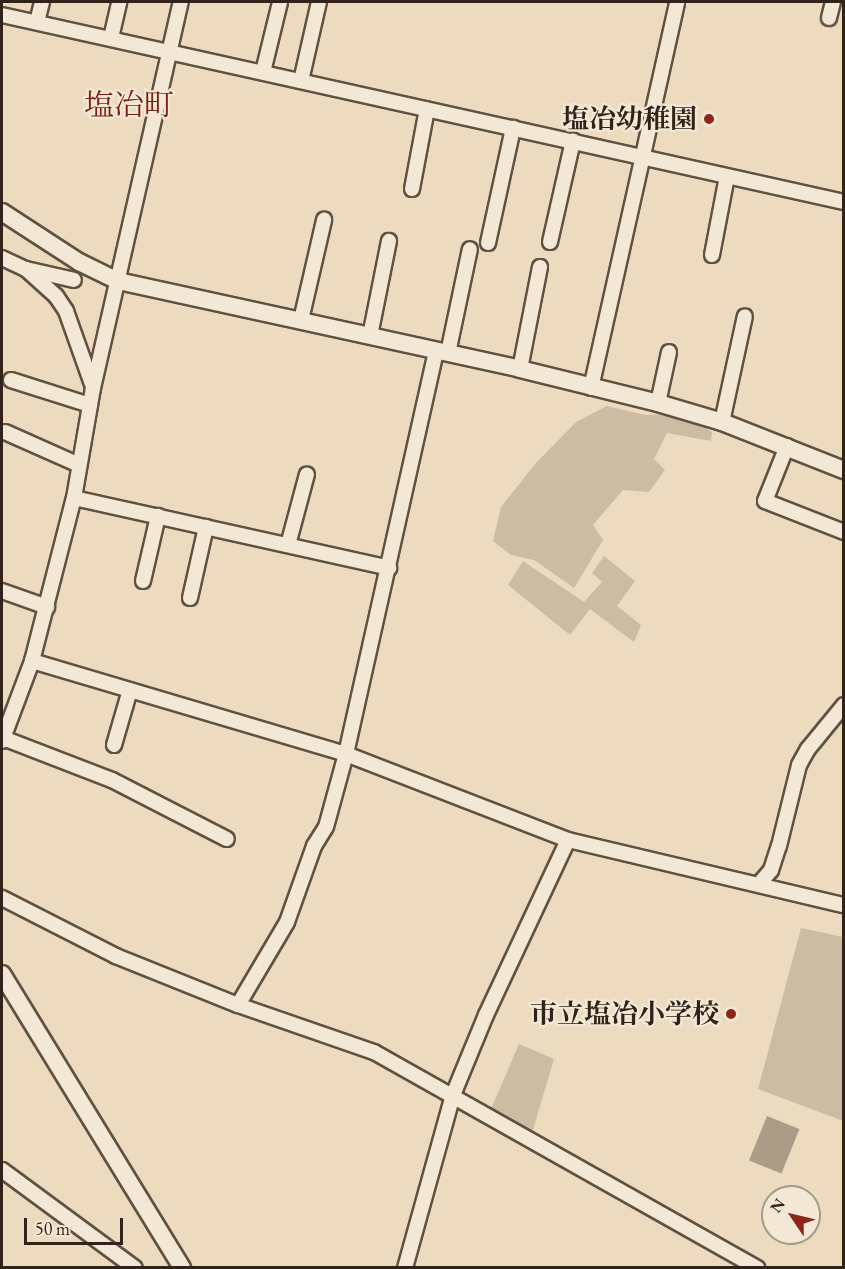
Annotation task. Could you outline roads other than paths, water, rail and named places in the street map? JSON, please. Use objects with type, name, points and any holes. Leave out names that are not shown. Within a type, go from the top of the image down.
[{"type":"street","points":[[38,22],[42,2]]},
{"type":"street","points":[[111,38],[119,2]]},
{"type":"street","points":[[180,2],[93,388],[74,498],[32,661],[2,740],[112,780],[226,839]]},
{"type":"street","points":[[263,72],[280,2]]},
{"type":"street","points":[[302,81],[319,2]]},
{"type":"street","points":[[591,388],[677,2]]},
{"type":"street","points":[[829,18],[833,2]]},
{"type":"street","points":[[4,10],[38,22],[843,202]]},
{"type":"street","points":[[412,189],[427,109]]},
{"type":"street","points":[[488,243],[513,128]]},
{"type":"street","points":[[550,242],[573,141]]},
{"type":"street","points":[[712,255],[727,176]]},
{"type":"street","points":[[2,212],[79,262],[118,281],[520,369],[658,403],[722,422],[843,470]]},
{"type":"street","points":[[301,320],[324,220]]},
{"type":"street","points":[[370,336],[389,241]]},
{"type":"street","points":[[238,1005],[287,922],[314,846],[326,827],[346,754],[442,352],[470,249]]},
{"type":"street","points":[[2,258],[26,269],[74,280]]},
{"type":"street","points":[[520,369],[540,267]]},
{"type":"street","points":[[26,269],[56,296],[66,311],[93,388]]},
{"type":"street","points":[[722,422],[745,316]]},
{"type":"street","points":[[658,403],[669,352]]},
{"type":"street","points":[[10,380],[90,405]]},
{"type":"street","points":[[5,432],[79,465]]},
{"type":"street","points":[[787,446],[765,501],[843,532]]},
{"type":"street","points":[[288,545],[307,474]]},
{"type":"street","points":[[74,498],[389,568]]},
{"type":"street","points":[[143,581],[158,516]]},
{"type":"street","points":[[190,598],[206,526]]},
{"type":"street","points":[[2,591],[46,607]]},
{"type":"street","points":[[32,661],[346,754],[568,840],[843,904]]},
{"type":"street","points":[[114,745],[130,690]]},
{"type":"street","points":[[759,884],[771,870],[780,846],[799,765],[808,749],[843,705]]},
{"type":"street","points":[[405,1268],[453,1095],[486,1015],[568,840]]},
{"type":"street","points":[[2,898],[116,956],[238,1005],[374,1052],[757,1268]]},
{"type":"street","points":[[2,974],[182,1268]]},
{"type":"street","points":[[2,1170],[135,1268]]},
{"type":"place","name":"塩冶幼稚園","points":[[709,119]]},
{"type":"place","name":"市立塩冶小学校","points":[[731,1014]]},
{"type":"district","name":"塩冶町","points":[[129,105]]}]
